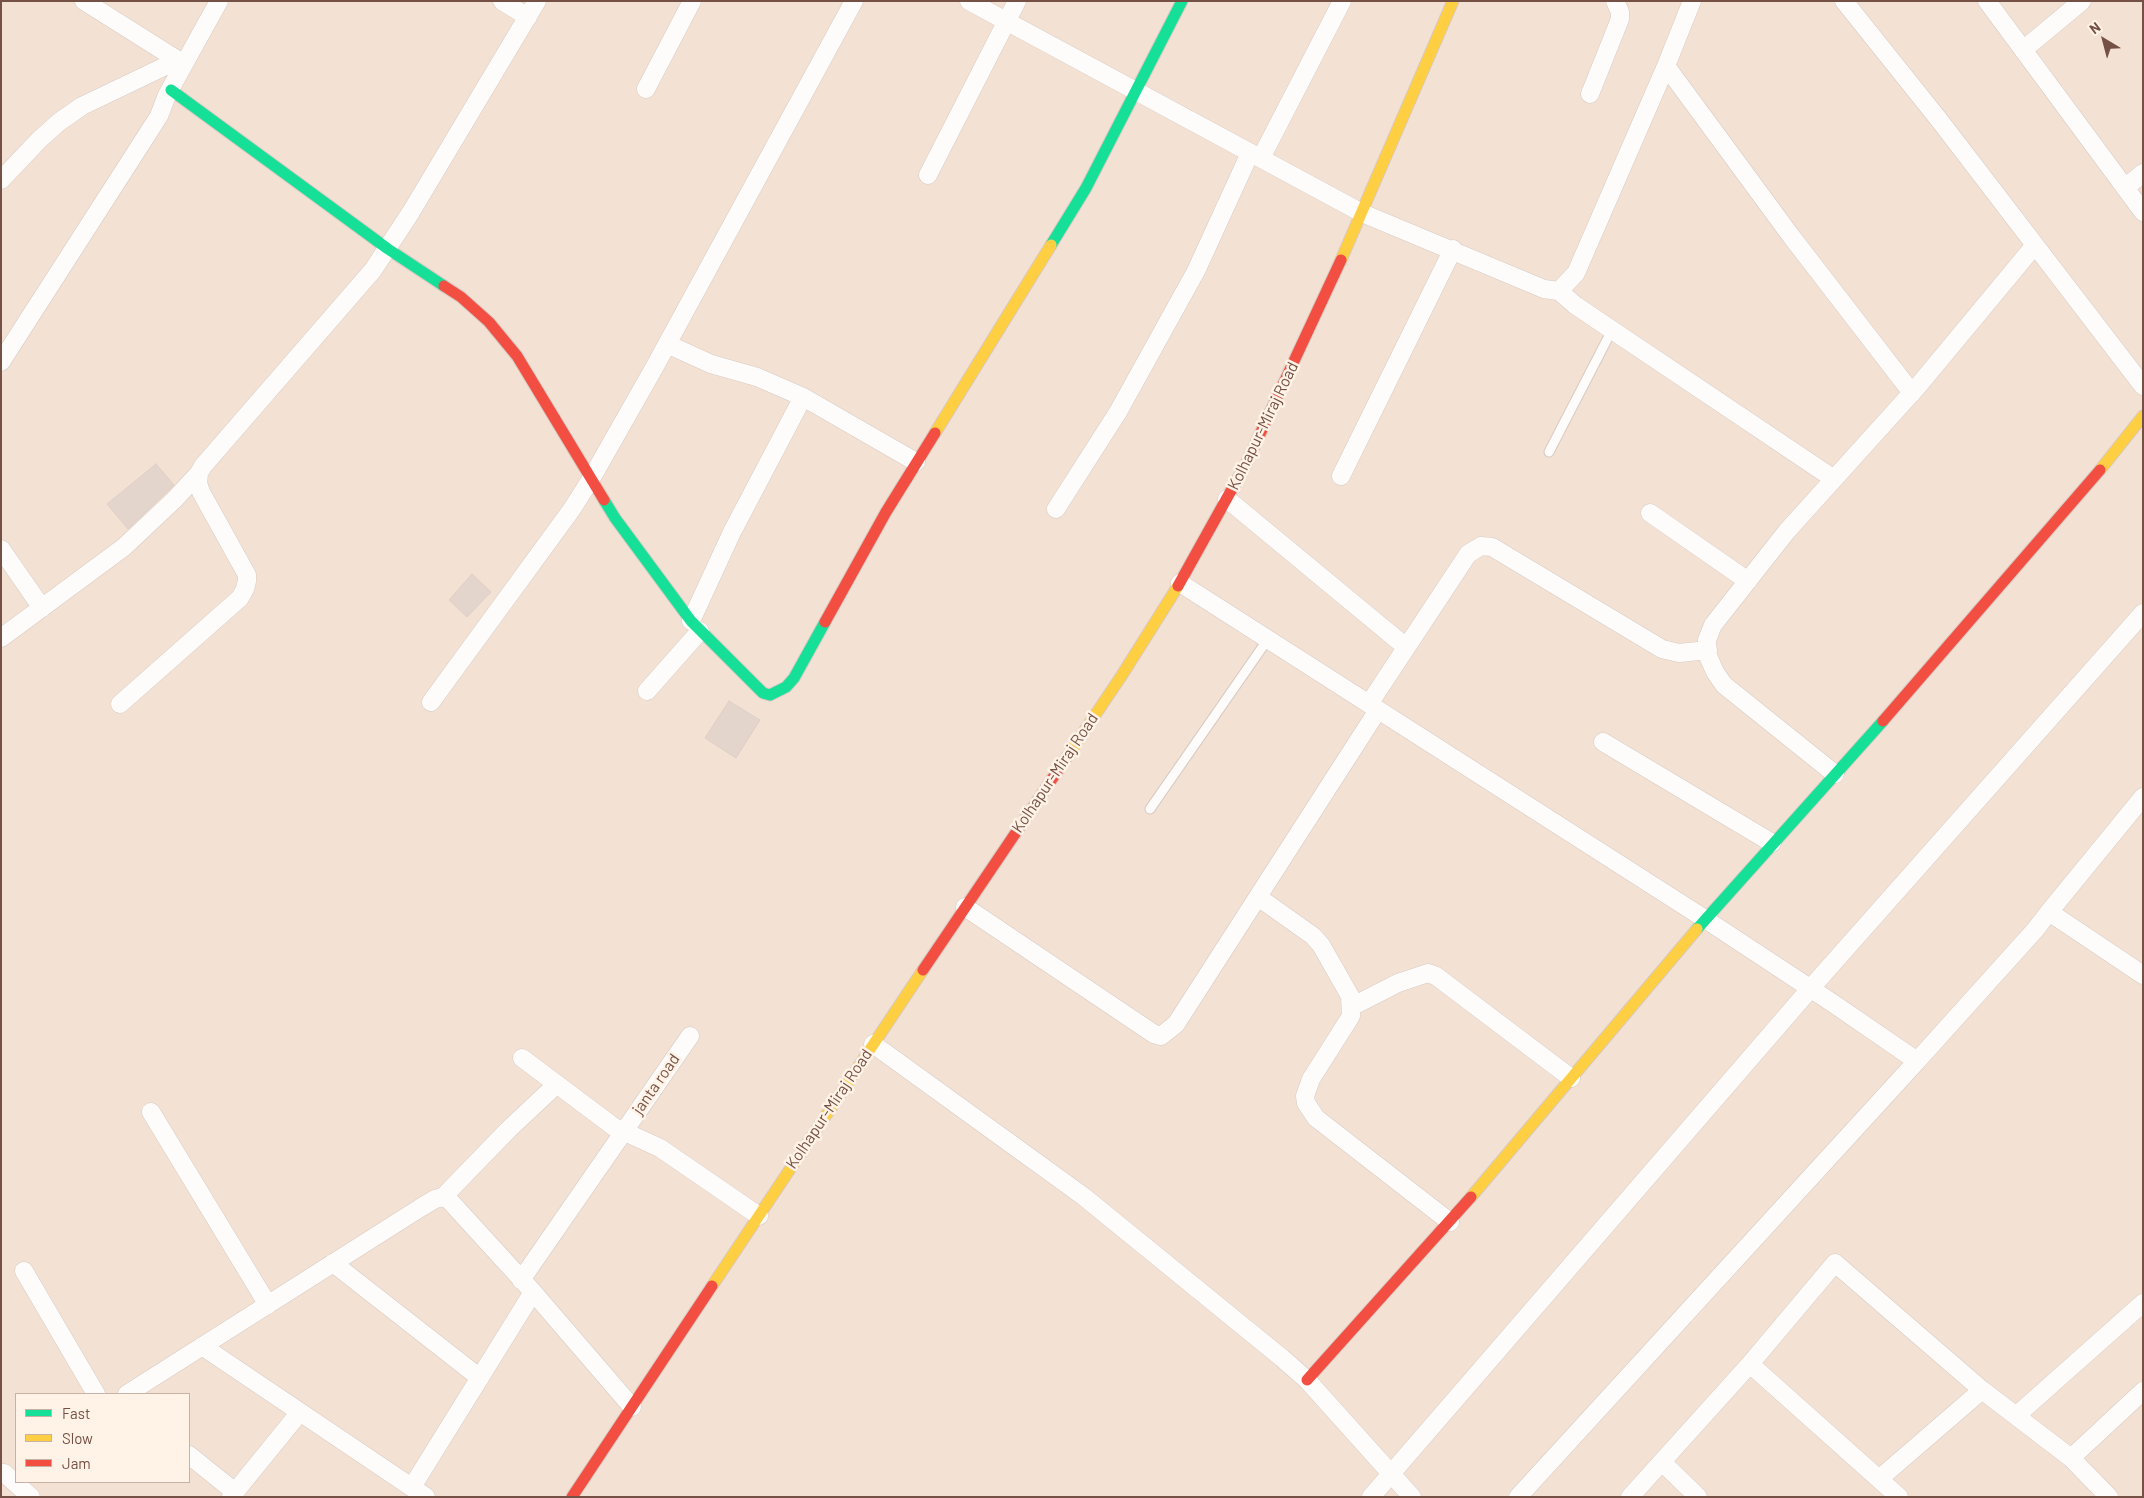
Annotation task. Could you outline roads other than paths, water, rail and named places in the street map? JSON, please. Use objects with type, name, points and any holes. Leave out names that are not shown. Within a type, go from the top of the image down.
[{"type":"main road","points":[[170,90],[388,249],[461,297],[489,322],[517,356],[615,518],[696,626],[752,684],[763,693],[770,695],[786,687],[794,678],[886,512],[1086,188],[1182,1]]},
{"type":"main road","name":"Kolhapur-Miraj Road","points":[[572,1497],[872,1044],[1122,675],[1180,583],[1247,462],[1362,213],[1453,1]]},
{"type":"main road","points":[[1307,1380],[1450,1222],[1704,919],[1835,774],[2081,494],[2143,416]]},
{"type":"street","points":[[84,1],[181,62]]},
{"type":"street","points":[[1,362],[159,116],[181,62],[219,1]]},
{"type":"street","points":[[502,1],[528,17]]},
{"type":"street","points":[[1,638],[124,547],[199,474],[203,466],[373,270],[388,249],[537,1]]},
{"type":"street","points":[[646,89],[692,1]]},
{"type":"street","points":[[431,702],[591,479],[667,344],[854,1]]},
{"type":"street","points":[[969,1],[1362,213],[1544,288],[1559,292],[1575,305],[1834,478]]},
{"type":"street","points":[[928,175],[1017,1]]},
{"type":"street","points":[[1056,509],[1118,412],[1342,1]]},
{"type":"street","points":[[1590,94],[1620,19],[1620,12],[1615,1]]},
{"type":"street","points":[[1559,292],[1576,273],[1666,66],[1692,1]]},
{"type":"street","points":[[1844,1],[1940,121],[2143,386]]},
{"type":"street","points":[[1987,1],[2143,212]]},
{"type":"street","points":[[2023,50],[2082,1]]},
{"type":"street","points":[[1,180],[40,139],[59,122],[82,106],[181,62]]},
{"type":"street","points":[[1666,66],[1791,236],[1912,393]]},
{"type":"street","points":[[2125,188],[2143,174]]},
{"type":"street","points":[[1835,774],[1724,685],[1715,672],[1708,656],[1707,640],[1713,626],[1787,531],[1912,393],[2035,245]]},
{"type":"street","points":[[1341,476],[1453,249]]},
{"type":"street","points":[[667,344],[711,364],[757,377],[804,397],[916,462]]},
{"type":"street","points":[[647,691],[696,626],[732,532],[804,397]]},
{"type":"street","points":[[120,704],[240,598],[245,589],[246,575],[201,492],[198,483],[199,474]]},
{"type":"street","points":[[1227,499],[1406,647]]},
{"type":"street","points":[[1650,513],[1748,581]]},
{"type":"street","points":[[965,907],[1154,1034],[1161,1036],[1176,1024],[1258,897],[1373,707],[1406,647],[1468,554],[1481,546],[1492,547],[1662,649],[1679,653],[1708,650]]},
{"type":"street","points":[[1,549],[42,608]]},
{"type":"street","points":[[1180,583],[1704,919],[1917,1062]]},
{"type":"street","points":[[1371,1497],[1810,989],[2143,613]]},
{"type":"street","points":[[1603,742],[1772,843]]},
{"type":"street","points":[[1518,1497],[1917,1062],[2035,930],[2143,798]]},
{"type":"street","points":[[1258,897],[1303,929],[1321,945],[1350,996],[1350,1016],[1311,1079],[1305,1096],[1306,1103],[1316,1118],[1450,1222]]},
{"type":"street","points":[[2049,912],[2143,975]]},
{"type":"street","points":[[1351,1007],[1398,983],[1428,973],[1436,976],[1571,1078]]},
{"type":"street","name":"janta road","points":[[410,1491],[480,1378],[527,1286],[623,1131],[690,1036]]},
{"type":"street","points":[[872,1044],[1083,1196],[1282,1358],[1307,1380],[1412,1497]]},
{"type":"street","points":[[522,1058],[614,1127],[660,1148],[759,1216]]},
{"type":"street","points":[[129,1393],[332,1263],[435,1199],[442,1197],[509,1129],[557,1084]]},
{"type":"street","points":[[152,1112],[268,1305]]},
{"type":"street","points":[[442,1197],[449,1200],[527,1286],[632,1407]]},
{"type":"street","points":[[332,1263],[480,1378]]},
{"type":"street","points":[[1630,1497],[1750,1364],[1835,1263],[1982,1390],[2017,1415],[2070,1458],[2109,1497]]},
{"type":"street","points":[[24,1271],[95,1393]]},
{"type":"street","points":[[2017,1415],[2143,1303]]},
{"type":"street","points":[[202,1346],[300,1412],[410,1491]]},
{"type":"street","points":[[1750,1364],[1899,1497]]},
{"type":"street","points":[[1879,1479],[1982,1390]]},
{"type":"street","points":[[2070,1458],[2143,1391]]},
{"type":"street","points":[[190,1456],[233,1495],[300,1412]]},
{"type":"street","points":[[1662,1462],[1698,1497]]},
{"type":"street","points":[[18,1483],[31,1497]]},
{"type":"lane","points":[[1548,452],[1612,330]]},
{"type":"lane","points":[[1150,809],[1268,639]]}]
